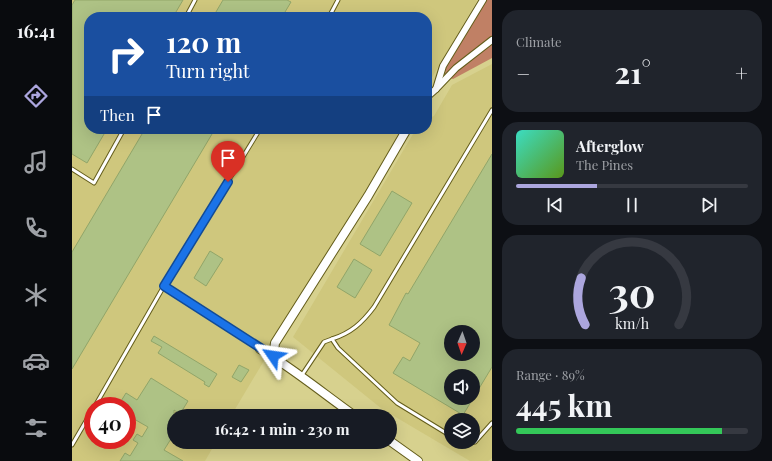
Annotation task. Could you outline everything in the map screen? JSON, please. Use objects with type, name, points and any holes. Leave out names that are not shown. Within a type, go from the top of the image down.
[{"type":"street","points":[[436,89],[443,66],[483,0]]},
{"type":"street","points":[[432,93],[456,68],[492,40]]},
{"type":"street","points":[[273,356],[275,343],[282,330],[368,196],[404,134]]},
{"type":"street","points":[[260,349],[302,375],[316,389],[345,409]]},
{"type":"street","points":[[397,446],[418,461]]},
{"type":"lane","points":[[189,12],[195,0]]},
{"type":"lane","points":[[332,12],[338,0]]},
{"type":"lane","points":[[302,375],[324,342],[353,329],[362,322],[374,307],[492,110]]},
{"type":"lane","points":[[72,169],[94,183],[121,134]]},
{"type":"lane","points":[[100,397],[164,286],[257,134]]},
{"type":"lane","points":[[164,286],[260,349]]},
{"type":"lane","points":[[332,339],[338,348],[398,403],[444,432]]},
{"type":"lane","points":[[480,436],[492,423]]},
{"type":"lane","points":[[72,445],[84,424]]},
{"type":"shaded area","points":[[72,0],[476,0],[477,1],[432,78],[432,12],[84,12],[84,134],[399,134],[235,409],[167,409],[167,449],[212,449],[205,461],[72,461]]},
{"type":"shaded area","points":[[486,0],[492,0],[492,38],[446,76],[446,66]]},
{"type":"shaded area","points":[[492,42],[492,58],[453,79],[450,78],[463,63]]},
{"type":"shaded area","points":[[492,64],[492,458],[488,461],[470,461],[450,449],[480,449],[480,413],[444,413],[444,446],[397,418],[397,409],[382,409],[293,337],[413,134],[432,134],[432,117],[434,116],[452,85]]},
{"type":"building","points":[[75,0],[183,0],[176,12],[84,12],[84,134],[104,134],[87,163],[72,154],[72,5]]},
{"type":"building","points":[[223,0],[287,0],[291,2],[285,12],[216,12]]},
{"type":"building","points":[[142,134],[212,134],[72,369],[72,252]]},
{"type":"building","points":[[492,154],[492,367],[480,387],[480,369],[444,369],[444,404],[393,373],[403,357],[410,361],[420,343],[389,325],[406,293],[408,294]]},
{"type":"building","points":[[392,191],[412,203],[380,256],[360,244]]},
{"type":"building","points":[[210,251],[223,259],[206,286],[194,278]]},
{"type":"building","points":[[354,259],[372,270],[355,298],[337,287]]},
{"type":"building","points":[[154,336],[217,374],[209,387],[204,384],[205,382],[158,353],[162,347],[151,341]]},
{"type":"building","points":[[239,365],[249,370],[241,382],[232,377]]},
{"type":"building","points":[[151,378],[188,401],[183,409],[167,409],[167,445],[164,450],[183,461],[120,461],[125,453],[130,456],[134,449],[136,449],[138,443],[136,442],[136,436],[137,434],[142,437],[148,427],[136,420],[137,400]]},
{"type":"building","points":[[126,393],[132,397],[124,397]]},
{"type":"building","points":[[446,405],[469,405],[464,413],[460,413]]},
{"type":"route","points":[[228,182],[164,286],[273,356]]}]
